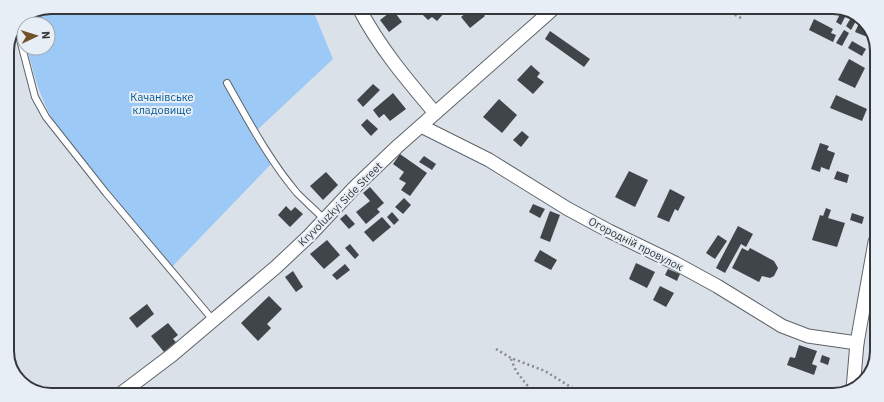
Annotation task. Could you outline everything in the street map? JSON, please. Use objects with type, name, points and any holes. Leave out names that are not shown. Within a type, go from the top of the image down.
[{"type":"street","points":[[363,14],[389,56],[435,113]]},
{"type":"street","name":"Kryvoluzkyi Side Street","points":[[128,388],[156,368],[276,267],[398,146],[547,14]]},
{"type":"street","name":"Огородній провулок","points":[[421,126],[489,160],[568,209],[717,286],[782,326],[808,336],[857,343]]},
{"type":"street","points":[[854,381],[857,343],[870,270]]},
{"type":"lane","points":[[24,56],[35,97],[43,113],[106,193],[214,320]]},
{"type":"lane","points":[[227,83],[261,142],[288,180],[306,202],[324,219]]},
{"type":"path","points":[[734,14],[741,18]]},
{"type":"path","points":[[496,349],[511,358],[545,371],[572,388]]},
{"type":"path","points":[[511,358],[516,372],[529,388]]},
{"type":"green space","name":"Качанівське кладовище","points":[[51,14],[314,14],[333,59],[252,135],[272,163],[171,268],[54,122],[41,95],[29,56],[56,56],[56,16],[39,16]]},
{"type":"building","points":[[388,14],[396,14],[402,22],[389,32],[380,20]]},
{"type":"building","points":[[422,14],[443,14],[437,21],[432,17],[428,20]]},
{"type":"building","points":[[465,14],[483,14],[485,16],[470,28],[461,17]]},
{"type":"building","points":[[840,15],[845,16],[841,25],[836,22]]},
{"type":"building","points":[[814,19],[833,29],[831,33],[836,35],[833,42],[809,30]]},
{"type":"building","points":[[850,19],[855,22],[851,30],[846,26]]},
{"type":"building","points":[[858,25],[867,37],[855,32]]},
{"type":"building","points":[[844,30],[849,33],[842,46],[836,43]]},
{"type":"building","points":[[550,31],[590,59],[584,67],[545,39]]},
{"type":"building","points":[[852,41],[866,49],[862,56],[848,48]]},
{"type":"building","points":[[849,59],[865,68],[855,88],[838,80]]},
{"type":"building","points":[[531,65],[540,73],[537,77],[544,82],[533,94],[517,80]]},
{"type":"building","points":[[373,84],[380,90],[363,107],[357,100]]},
{"type":"building","points":[[393,93],[406,109],[390,121],[384,114],[379,118],[373,110]]},
{"type":"building","points":[[836,95],[867,109],[862,121],[830,108]]},
{"type":"building","points":[[499,99],[517,115],[502,133],[483,117]]},
{"type":"building","points":[[367,119],[378,129],[371,136],[361,125]]},
{"type":"building","points":[[522,131],[529,137],[521,147],[513,140]]},
{"type":"building","points":[[820,143],[829,146],[827,150],[835,153],[829,170],[821,167],[820,172],[811,169]]},
{"type":"building","points":[[400,154],[427,173],[410,196],[401,190],[406,183],[399,179],[404,172],[393,164]]},
{"type":"building","points":[[424,156],[436,164],[432,170],[419,162]]},
{"type":"building","points":[[629,171],[648,180],[635,207],[615,197]]},
{"type":"building","points":[[837,171],[849,175],[847,183],[834,179]]},
{"type":"building","points":[[326,172],[338,185],[323,200],[310,186]]},
{"type":"building","points":[[370,187],[384,203],[377,209],[380,212],[366,224],[356,212],[370,201],[363,193]]},
{"type":"building","points":[[670,189],[685,197],[678,211],[675,209],[669,222],[657,217]]},
{"type":"building","points":[[404,198],[411,205],[403,214],[395,207]]},
{"type":"building","points":[[533,204],[545,209],[540,218],[529,212]]},
{"type":"building","points":[[286,206],[291,211],[295,207],[303,214],[290,227],[278,215]]},
{"type":"building","points":[[826,208],[831,210],[828,218],[845,223],[837,247],[812,240],[820,215],[823,216]]},
{"type":"building","points":[[550,211],[560,215],[550,242],[540,238]]},
{"type":"building","points":[[392,212],[399,220],[394,225],[387,217]]},
{"type":"building","points":[[852,213],[864,217],[862,224],[850,220]]},
{"type":"building","points":[[346,214],[355,224],[349,229],[340,219]]},
{"type":"building","points":[[382,217],[391,227],[373,242],[364,232]]},
{"type":"building","points":[[738,226],[753,234],[746,247],[741,244],[725,273],[716,268]]},
{"type":"building","points":[[718,235],[727,241],[715,259],[706,253]]},
{"type":"building","points":[[327,240],[340,255],[324,269],[310,254]]},
{"type":"building","points":[[350,244],[359,255],[355,259],[345,248]]},
{"type":"building","points":[[742,248],[748,251],[750,248],[774,261],[778,268],[774,276],[770,278],[762,276],[759,282],[732,268]]},
{"type":"building","points":[[540,250],[557,260],[551,270],[534,261]]},
{"type":"building","points":[[636,263],[655,272],[647,288],[629,279]]},
{"type":"building","points":[[345,264],[350,270],[337,280],[332,275]]},
{"type":"building","points":[[668,269],[680,274],[677,281],[665,275]]},
{"type":"building","points":[[293,271],[303,287],[296,292],[285,277]]},
{"type":"building","points":[[660,286],[674,293],[666,307],[653,300]]},
{"type":"building","points":[[269,296],[282,309],[267,324],[271,328],[258,341],[241,323]]},
{"type":"building","points":[[147,304],[154,314],[137,328],[129,318]]},
{"type":"building","points":[[168,323],[178,335],[173,339],[176,342],[164,352],[151,336]]},
{"type":"building","points":[[799,345],[817,351],[812,364],[817,366],[814,375],[787,365],[790,357],[795,358]]},
{"type":"building","points":[[822,355],[830,358],[828,365],[820,362]]}]
